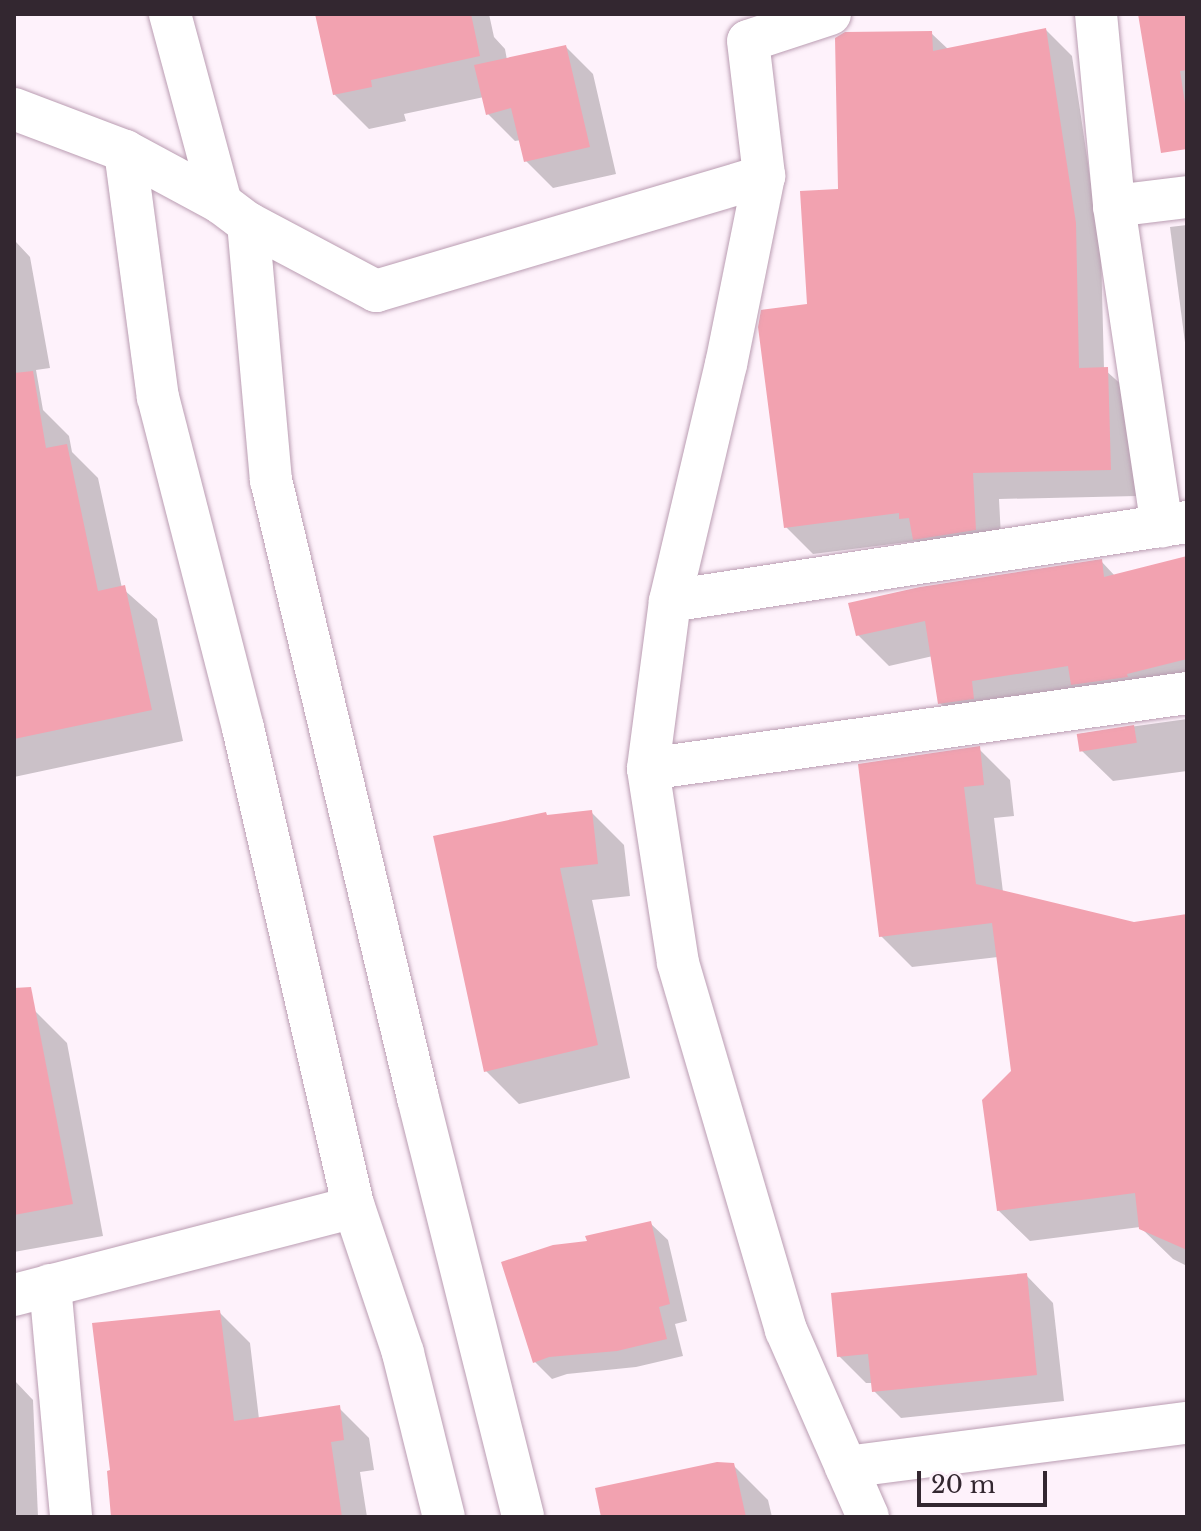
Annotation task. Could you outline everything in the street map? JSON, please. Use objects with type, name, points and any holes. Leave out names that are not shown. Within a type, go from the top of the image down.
[{"type":"street","points":[[170,14],[234,213],[271,480],[418,1098],[523,1517]]},
{"type":"street","points":[[830,14],[743,28],[764,176],[726,364],[670,601],[648,769],[678,963],[786,1330],[868,1517]]},
{"type":"street","points":[[670,601],[1174,524],[1114,206],[1096,14]]},
{"type":"street","points":[[14,109],[125,151],[376,291],[764,176]]},
{"type":"street","points":[[125,151],[158,397],[243,728],[354,1207],[403,1353],[444,1517]]},
{"type":"street","points":[[1114,206],[1187,197]]},
{"type":"street","points":[[648,769],[1187,693]]},
{"type":"street","points":[[71,1517],[32,1290],[354,1207]]},
{"type":"street","points":[[846,1467],[1187,1423]]},
{"type":"building","points":[[315,14],[471,14],[480,56],[371,80],[372,87],[333,95]]},
{"type":"building","points":[[1138,14],[1187,14],[1187,70],[1180,71],[1187,116],[1187,149],[1161,153]]},
{"type":"building","points":[[1046,28],[1076,223],[1079,368],[1108,367],[1111,470],[973,473],[976,530],[913,540],[909,518],[899,519],[899,513],[784,528],[758,327],[761,310],[807,304],[800,191],[838,189],[835,38],[845,32],[932,31],[933,51]]},
{"type":"building","points":[[566,45],[590,147],[524,162],[511,108],[486,115],[474,65]]},
{"type":"building","points":[[33,371],[46,448],[67,444],[98,591],[125,585],[152,710],[14,739],[14,373]]},
{"type":"building","points":[[1187,556],[1187,659],[1127,674],[1128,677],[1071,685],[1068,666],[972,681],[974,699],[938,704],[925,621],[856,636],[848,603],[920,587],[1102,559],[1104,577]]},
{"type":"building","points":[[1134,725],[1137,743],[1080,752],[1077,734]]},
{"type":"building","points":[[980,746],[984,785],[964,787],[976,884],[1134,922],[1187,914],[1187,1250],[1139,1229],[1135,1193],[997,1211],[982,1100],[1011,1071],[992,923],[879,937],[858,764]]},
{"type":"building","points":[[592,810],[598,864],[560,868],[598,1045],[484,1072],[433,836],[546,812],[547,815]]},
{"type":"building","points":[[31,987],[73,1204],[14,1215],[14,988]]},
{"type":"building","points":[[651,1221],[670,1304],[659,1307],[667,1339],[617,1351],[549,1357],[533,1363],[501,1262],[553,1245],[587,1241],[585,1236]]},
{"type":"building","points":[[1027,1273],[1037,1375],[872,1392],[868,1354],[837,1357],[831,1293]]},
{"type":"building","points":[[220,1310],[234,1421],[340,1405],[344,1440],[331,1442],[342,1517],[111,1517],[107,1471],[110,1470],[92,1323]]},
{"type":"building","points":[[717,1462],[734,1463],[746,1517],[601,1517],[595,1488]]}]
